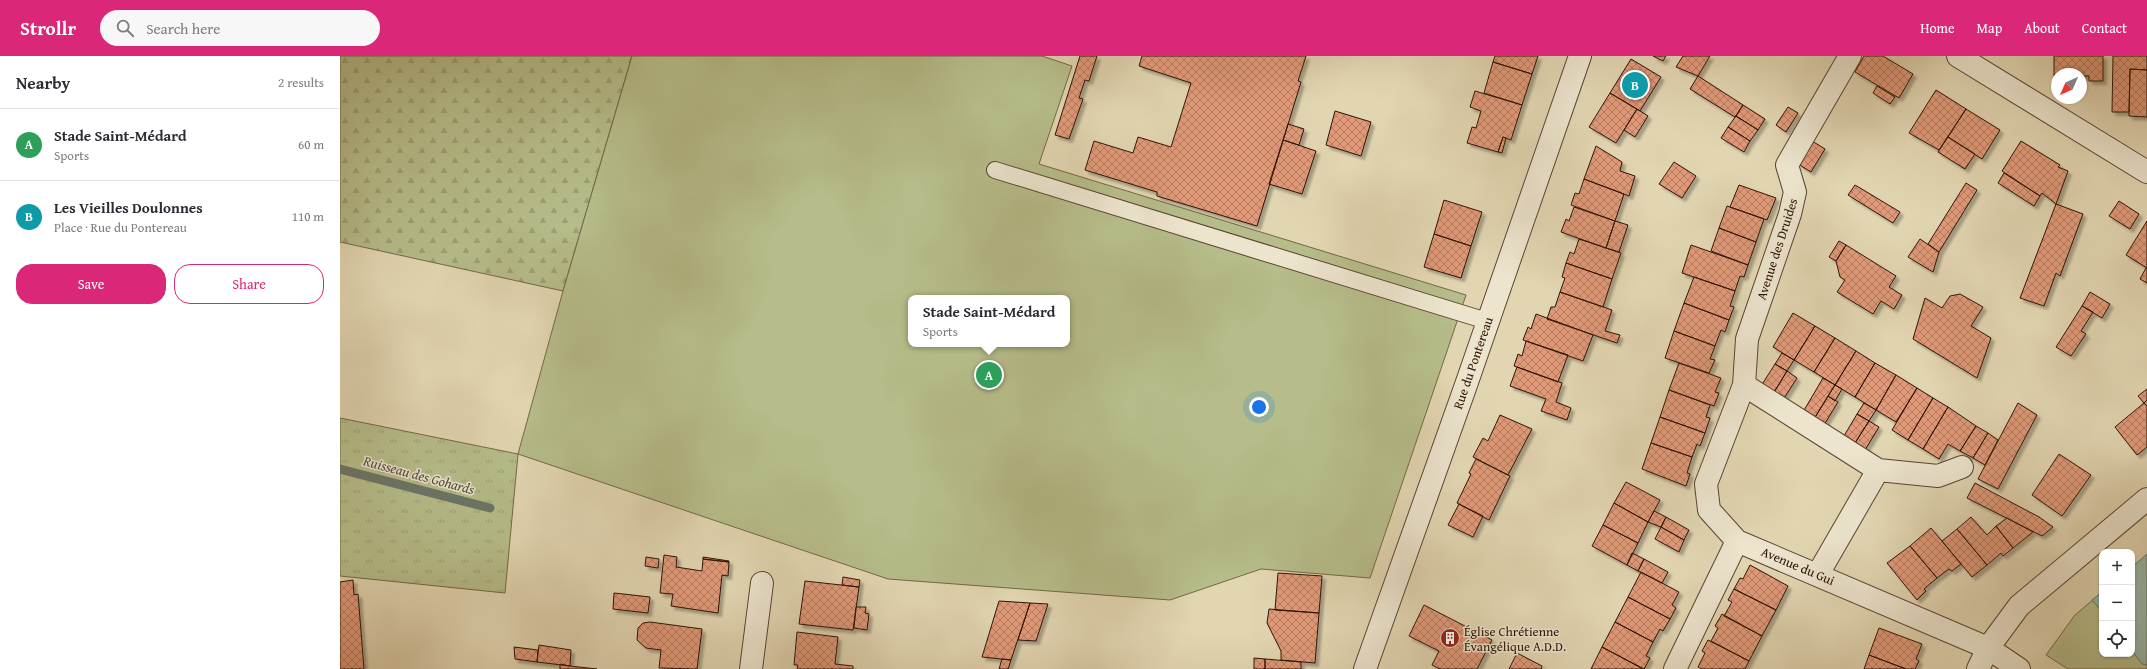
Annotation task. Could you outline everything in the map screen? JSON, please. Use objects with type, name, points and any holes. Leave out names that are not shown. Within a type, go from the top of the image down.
[{"type":"street","name":"Rue du Pontereau","points":[[1365,669],[1580,56]]},
{"type":"street","name":"Avenue des Druides","points":[[1737,541],[1709,510],[1706,484],[1744,386],[1748,339],[1790,214],[1795,192],[1787,165],[1850,56]]},
{"type":"street","points":[[1958,56],[2147,172]]},
{"type":"street","points":[[1744,386],[1878,470],[1938,476],[1962,467]]},
{"type":"street","points":[[1818,574],[1878,470]]},
{"type":"street","points":[[1978,669],[1988,648],[2019,606],[2147,500]]},
{"type":"street","points":[[1675,669],[1737,541]]},
{"type":"street","name":"Avenue du Gui","points":[[1737,541],[1818,574],[1988,648],[2019,669]]},
{"type":"street","points":[[751,669],[762,583]]},
{"type":"lane","points":[[995,170],[1488,321]]},
{"type":"green space","points":[[340,56],[632,56],[563,291],[340,242]]},
{"type":"green space","points":[[632,56],[1042,56],[1072,66],[1039,164],[1466,295],[1370,578],[1261,569],[1170,600],[888,579],[518,454],[563,291]]},
{"type":"green space","points":[[340,418],[518,454],[505,593],[340,576]]},
{"type":"green space","points":[[2147,555],[2147,669],[2068,669],[2046,655],[2075,615],[2099,595],[2099,657],[2135,657],[2135,565]]},
{"type":"shaded area","points":[[2147,554],[2147,665],[2142,664],[2135,655],[2135,564]]},
{"type":"shaded area","points":[[2099,594],[2099,608],[2092,600]]},
{"type":"building","points":[[1080,56],[1097,56],[1089,81],[1085,80],[1079,98],[1083,99],[1069,139],[1055,135]]},
{"type":"building","points":[[1142,56],[1306,56],[1298,81],[1301,82],[1257,226],[1157,196],[1157,192],[1085,170],[1094,141],[1133,153],[1138,137],[1171,147],[1191,83],[1139,66]]},
{"type":"building","points":[[1495,56],[1538,56],[1532,74],[1493,62]]},
{"type":"building","points":[[1653,56],[1666,56],[1663,61]]},
{"type":"building","points":[[1683,56],[1710,56],[1698,76],[1676,67]]},
{"type":"building","points":[[1864,56],[1883,56],[1913,74],[1899,98],[1855,72]]},
{"type":"building","points":[[2054,56],[2103,56],[2103,81],[2089,81],[2089,76],[2087,76],[2087,68],[2054,68]]},
{"type":"building","points":[[2113,56],[2147,56],[2147,70],[2130,69],[2129,112],[2112,112]]},
{"type":"building","points":[[1631,59],[1661,77],[1640,111],[1610,93]]},
{"type":"building","points":[[1493,62],[1532,74],[1522,105],[1484,93]]},
{"type":"building","points":[[2130,69],[2147,70],[2147,117],[2129,116]]},
{"type":"building","points":[[1698,76],[1743,105],[1735,117],[1690,89]]},
{"type":"building","points":[[1877,86],[1895,97],[1890,104],[1873,93]]},
{"type":"building","points":[[1936,90],[1966,109],[1939,150],[1909,133]]},
{"type":"building","points":[[1475,91],[1522,105],[1511,140],[1503,137],[1498,152],[1467,143],[1472,127],[1476,128],[1481,111],[1470,107]]},
{"type":"building","points":[[1610,93],[1637,109],[1616,143],[1589,127]]},
{"type":"building","points":[[1743,105],[1765,119],[1758,130],[1736,116]]},
{"type":"building","points":[[1788,107],[1798,113],[1786,132],[1776,125]]},
{"type":"building","points":[[1637,109],[1648,116],[1635,137],[1624,130]]},
{"type":"building","points":[[1966,109],[2000,130],[1982,159],[1948,137]]},
{"type":"building","points":[[1335,111],[1371,122],[1361,156],[1326,145]]},
{"type":"building","points":[[1736,116],[1758,130],[1750,141],[1728,127]]},
{"type":"building","points":[[1288,124],[1304,129],[1299,145],[1283,140]]},
{"type":"building","points":[[1728,127],[1750,141],[1744,152],[1721,138]]},
{"type":"building","points":[[1503,137],[1506,138],[1502,153],[1498,152]]},
{"type":"building","points":[[1948,137],[1975,154],[1965,169],[1938,152]]},
{"type":"building","points":[[1283,140],[1316,151],[1302,194],[1269,184]]},
{"type":"building","points":[[1812,141],[1825,149],[1811,172],[1798,164]]},
{"type":"building","points":[[2021,141],[2060,165],[2058,167],[2068,171],[2056,204],[2042,193],[2040,196],[2002,171]]},
{"type":"building","points":[[1596,146],[1622,162],[1620,171],[1635,176],[1629,196],[1584,179]]},
{"type":"building","points":[[1674,162],[1696,176],[1682,198],[1659,184]]},
{"type":"building","points":[[2004,173],[2040,196],[2034,206],[1998,183]]},
{"type":"building","points":[[1584,179],[1624,194],[1615,221],[1571,205],[1575,193],[1579,194]]},
{"type":"building","points":[[1966,183],[1977,190],[1939,252],[1928,244]]},
{"type":"building","points":[[1739,185],[1776,198],[1767,220],[1730,207]]},
{"type":"building","points":[[1855,185],[1900,212],[1893,223],[1848,195]]},
{"type":"building","points":[[1444,200],[1482,212],[1471,246],[1434,234]]},
{"type":"building","points":[[2119,201],[2139,214],[2130,229],[2109,216]]},
{"type":"building","points":[[2056,204],[2083,214],[2060,276],[2056,273],[2044,306],[2020,298]]},
{"type":"building","points":[[1727,206],[1764,219],[1756,242],[1719,228]]},
{"type":"building","points":[[1574,207],[1615,221],[1606,248],[1561,232],[1566,219],[1569,221]]},
{"type":"building","points":[[1615,221],[1628,225],[1619,252],[1606,248]]},
{"type":"building","points":[[2147,221],[2147,268],[2126,255]]},
{"type":"building","points":[[1719,228],[1756,242],[1748,265],[1711,251]]},
{"type":"building","points":[[1434,234],[1471,246],[1461,278],[1424,267]]},
{"type":"building","points":[[1579,239],[1621,253],[1612,279],[1566,263],[1570,252],[1574,254]]},
{"type":"building","points":[[1920,239],[1939,252],[1933,272],[1908,257]]},
{"type":"building","points":[[1839,241],[1846,245],[1836,261],[1829,257]]},
{"type":"building","points":[[1691,245],[1748,265],[1744,277],[1740,276],[1735,291],[1682,273]]},
{"type":"building","points":[[1846,245],[1896,276],[1889,287],[1902,295],[1894,309],[1881,301],[1873,314],[1837,292],[1845,280],[1840,277],[1836,261]]},
{"type":"building","points":[[1566,263],[1612,279],[1603,307],[1560,292],[1565,278],[1562,277]]},
{"type":"building","points":[[2147,268],[2147,283],[2140,279]]},
{"type":"building","points":[[1694,277],[1735,291],[1730,306],[1734,307],[1729,320],[1684,303]]},
{"type":"building","points":[[1560,292],[1612,310],[1605,331],[1620,335],[1617,343],[1547,319],[1551,307],[1555,307]]},
{"type":"building","points":[[2090,292],[2110,304],[2102,318],[2082,306]]},
{"type":"building","points":[[1960,294],[1983,307],[1971,326],[1991,338],[1977,378],[1913,339],[1925,298],[1942,308],[1950,296]]},
{"type":"building","points":[[1684,303],[1729,320],[1725,332],[1721,330],[1715,346],[1674,331]]},
{"type":"building","points":[[2082,306],[2093,312],[2081,331],[2086,334],[2071,356],[2056,347]]},
{"type":"building","points":[[1793,313],[1815,326],[1794,360],[1773,347]]},
{"type":"building","points":[[1536,314],[1593,335],[1583,361],[1523,340],[1528,327],[1531,329]]},
{"type":"building","points":[[1815,326],[1835,338],[1814,372],[1794,360]]},
{"type":"building","points":[[1674,331],[1715,346],[1710,359],[1715,360],[1709,373],[1665,358]]},
{"type":"building","points":[[1835,338],[1856,351],[1835,385],[1814,372]]},
{"type":"building","points":[[1526,341],[1568,355],[1558,382],[1514,366],[1518,354],[1522,356]]},
{"type":"building","points":[[1856,351],[1875,363],[1855,397],[1835,385]]},
{"type":"building","points":[[1782,353],[1794,360],[1787,371],[1775,364]]},
{"type":"building","points":[[1679,363],[1721,378],[1715,392],[1719,393],[1714,406],[1669,390]]},
{"type":"building","points":[[1875,363],[1896,375],[1876,410],[1855,397]]},
{"type":"building","points":[[1775,364],[1787,371],[1773,394],[1761,386]]},
{"type":"building","points":[[1517,367],[1562,383],[1556,402],[1571,408],[1567,420],[1541,411],[1546,399],[1510,386]]},
{"type":"building","points":[[1787,371],[1797,378],[1783,400],[1773,394]]},
{"type":"building","points":[[1896,375],[1917,388],[1896,422],[1876,410]]},
{"type":"building","points":[[1823,378],[1835,385],[1814,419],[1803,412]]},
{"type":"building","points":[[1835,385],[1842,389],[1835,401],[1828,396]]},
{"type":"building","points":[[1917,388],[1933,398],[1908,440],[1892,430]]},
{"type":"building","points":[[2147,389],[2147,400],[2144,403],[2138,396]]},
{"type":"building","points":[[1669,390],[1710,405],[1706,417],[1710,418],[1705,433],[1660,417]]},
{"type":"building","points":[[1828,396],[1838,402],[1824,425],[1814,419]]},
{"type":"building","points":[[1933,398],[1948,407],[1923,449],[1908,440]]},
{"type":"building","points":[[1864,403],[1876,410],[1869,421],[1857,414]]},
{"type":"building","points":[[2018,403],[2037,415],[1998,489],[1978,479]]},
{"type":"building","points":[[2144,403],[2147,406],[2147,447],[2137,455],[2115,427]]},
{"type":"building","points":[[1948,407],[1976,426],[1960,451],[1948,444],[1939,459],[1923,449]]},
{"type":"building","points":[[1857,414],[1869,421],[1855,443],[1844,436]]},
{"type":"building","points":[[1500,415],[1532,429],[1508,475],[1473,457],[1483,438],[1488,441]]},
{"type":"building","points":[[1660,417],[1705,433],[1700,446],[1697,444],[1692,457],[1651,443]]},
{"type":"building","points":[[1869,421],[1879,427],[1865,450],[1855,443]]},
{"type":"building","points":[[1976,426],[1988,433],[1973,458],[1960,451]]},
{"type":"building","points":[[1988,433],[1998,440],[1985,465],[1973,458]]},
{"type":"building","points":[[1651,443],[1692,457],[1687,473],[1690,474],[1686,486],[1642,469]]},
{"type":"building","points":[[2059,454],[2091,475],[2062,516],[2032,495]]},
{"type":"building","points":[[1476,459],[1510,476],[1489,520],[1457,503],[1471,474],[1469,473]]},
{"type":"building","points":[[1626,482],[1660,500],[1648,522],[1614,503]]},
{"type":"building","points":[[1975,483],[2039,517],[2053,527],[2042,536],[1967,498]]},
{"type":"building","points":[[1614,503],[1648,522],[1638,543],[1603,525]]},
{"type":"building","points":[[1459,504],[1483,516],[1473,537],[1448,525]]},
{"type":"building","points":[[1654,511],[1666,517],[1661,527],[1648,522]]},
{"type":"building","points":[[1666,517],[1689,530],[1684,540],[1661,527]]},
{"type":"building","points":[[1971,517],[1987,535],[1996,526],[2013,548],[2003,556],[2001,553],[1987,565],[1957,529]]},
{"type":"building","points":[[2007,518],[2033,532],[2013,548],[1996,526]]},
{"type":"building","points":[[1603,525],[1638,543],[1627,565],[1592,546]]},
{"type":"building","points":[[1661,527],[1684,540],[1679,552],[1655,539]]},
{"type":"building","points":[[1931,528],[1961,564],[1952,571],[1949,569],[1937,578],[1910,546]]},
{"type":"building","points":[[1957,529],[1987,565],[1972,577],[1942,541]]},
{"type":"building","points":[[1910,546],[1937,578],[1924,589],[1926,591],[1917,600],[1887,563]]},
{"type":"building","points":[[1632,553],[1644,559],[1638,571],[1627,565]]},
{"type":"building","points":[[664,555],[677,557],[676,567],[702,571],[703,559],[729,562],[728,576],[722,575],[718,613],[671,606],[673,594],[660,593]]},
{"type":"building","points":[[646,557],[659,559],[658,568],[645,566]]},
{"type":"building","points":[[703,557],[729,561],[729,562],[703,559]]},
{"type":"building","points":[[1644,559],[1668,572],[1662,583],[1638,571]]},
{"type":"building","points":[[1750,565],[1788,586],[1776,610],[1734,589],[1740,578],[1743,579]]},
{"type":"building","points":[[1641,572],[1679,592],[1672,605],[1676,608],[1670,619],[1628,597]]},
{"type":"building","points":[[1278,573],[1322,576],[1319,613],[1275,610]]},
{"type":"building","points":[[843,577],[860,580],[859,587],[842,585]]},
{"type":"building","points":[[353,580],[354,595],[358,594],[364,669],[340,669],[340,582]]},
{"type":"building","points":[[805,581],[859,587],[853,630],[799,624]]},
{"type":"building","points":[[1734,589],[1776,610],[1762,636],[1724,616],[1732,602],[1728,600]]},
{"type":"building","points":[[614,593],[650,597],[648,613],[613,609]]},
{"type":"building","points":[[1628,597],[1670,619],[1663,631],[1660,629],[1653,642],[1615,622]]},
{"type":"building","points":[[999,601],[1030,603],[1011,660],[982,657]]},
{"type":"building","points":[[1030,603],[1048,604],[1036,641],[1018,640]]},
{"type":"building","name":"Église Chrétienne Évangélique A.D.D.","points":[[1424,605],[1492,640],[1477,669],[1440,669],[1432,665],[1439,651],[1409,636]]},
{"type":"building","points":[[856,607],[866,607],[865,613],[869,614],[867,630],[854,628]]},
{"type":"building","points":[[1269,609],[1319,613],[1315,663],[1281,660],[1281,651],[1267,623]]},
{"type":"building","points":[[1722,614],[1762,636],[1749,661],[1711,641],[1718,628],[1715,626]]},
{"type":"building","points":[[650,622],[702,629],[697,669],[659,668],[661,650],[646,648],[637,640],[638,628],[643,623]]},
{"type":"building","points":[[1615,622],[1653,642],[1646,656],[1650,658],[1644,669],[1602,647]]},
{"type":"building","points":[[1879,628],[1922,644],[1916,659],[1919,661],[1915,669],[1906,669],[1869,655]]},
{"type":"building","points":[[797,632],[838,637],[835,664],[853,666],[853,669],[797,669],[798,665],[794,665]]},
{"type":"building","points":[[1708,640],[1749,661],[1745,669],[1702,669],[1698,667],[1705,653],[1702,651]]},
{"type":"building","points":[[539,645],[571,650],[570,666],[537,662]]},
{"type":"building","points":[[514,647],[538,650],[537,662],[515,659]]},
{"type":"building","points":[[1602,647],[1643,669],[1591,669]]},
{"type":"building","name":"Église Chrétienne Évangélique A.D.D.","points":[[1517,653],[1542,666],[1541,669],[1509,669]]},
{"type":"building","points":[[1869,655],[1906,669],[1864,669]]},
{"type":"building","points":[[1254,658],[1265,659],[1265,669],[1254,669]]},
{"type":"building","points":[[1002,659],[1011,660],[1008,669],[999,669]]},
{"type":"building","points":[[1265,659],[1301,662],[1301,669],[1265,669]]},
{"type":"building","points":[[560,664],[570,666],[597,669],[560,669]]},
{"type":"waterway","name":"Ruisseau des Gohards","points":[[340,469],[490,508]]},
{"type":"place","name":"Les Vieilles Doulonnes","points":[[1635,85]]},
{"type":"place","name":"Stade Saint-Médard","points":[[989,375]]},
{"type":"place","name":"Église Chrétienne Évangélique A.D.D.","points":[[1450,638]]}]
